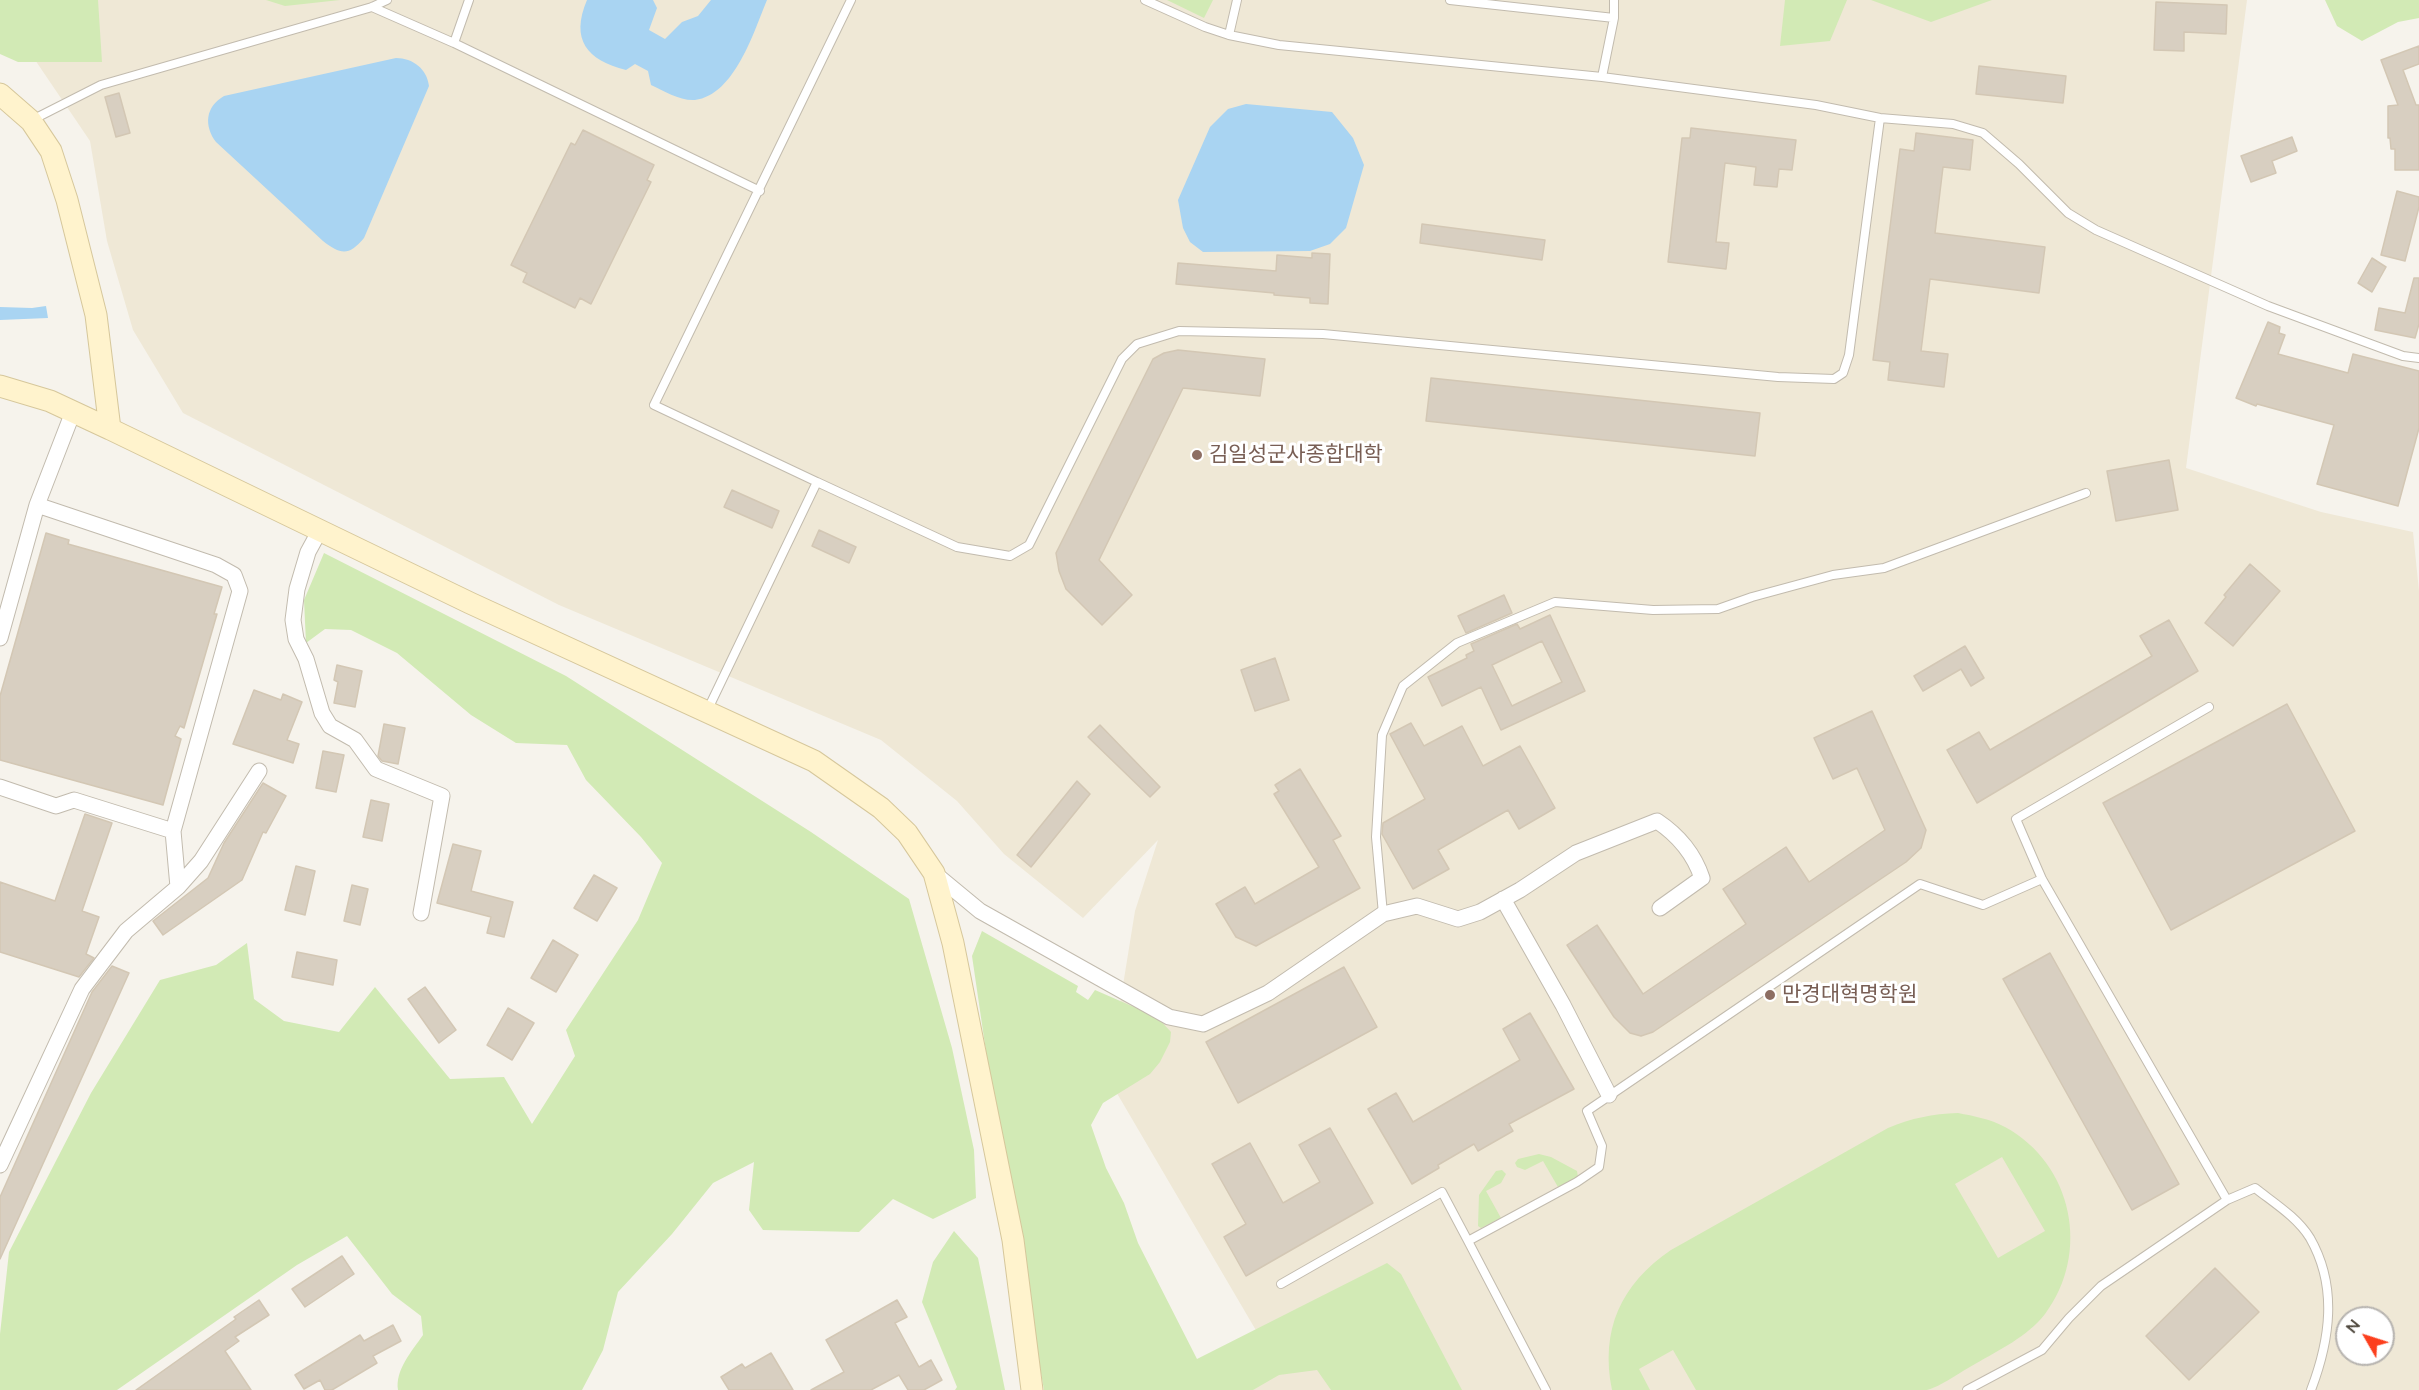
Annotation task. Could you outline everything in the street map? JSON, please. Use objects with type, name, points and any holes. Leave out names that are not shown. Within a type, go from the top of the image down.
[{"type":"main road","points":[[0,94],[31,121],[51,151],[67,200],[96,315],[110,429]]},
{"type":"main road","points":[[0,386],[50,401],[74,412],[470,603],[814,761],[881,808],[907,833],[934,873],[953,943],[1013,1240],[1032,1390]]},
{"type":"street","points":[[0,638],[37,506],[74,412]]},
{"type":"street","points":[[37,506],[216,566],[234,575],[240,591],[173,831],[178,887]]},
{"type":"street","points":[[320,530],[308,552],[297,590],[293,620],[296,639],[306,659],[322,713],[330,726],[355,741],[376,769],[441,795],[421,913]]},
{"type":"street","points":[[0,1165],[82,989],[126,931],[178,887],[201,861],[259,771]]},
{"type":"street","points":[[0,787],[56,806],[74,800],[173,831]]},
{"type":"street","points":[[934,873],[980,911],[1169,1017],[1203,1024],[1268,993],[1383,914],[1418,906],[1458,920],[1480,912],[1503,899],[1576,853],[1657,820],[1671,830],[1696,860],[1702,878],[1660,908]]},
{"type":"street","points":[[1503,899],[1563,1005],[1609,1095]]},
{"type":"lane","points":[[31,121],[101,85],[372,8],[387,0]]},
{"type":"lane","points":[[454,43],[468,0]]},
{"type":"lane","points":[[851,0],[654,405],[957,547],[1011,556],[1029,545],[1122,359],[1137,344],[1179,331],[1323,334],[1778,377],[1833,379],[1843,373],[1849,355],[1880,118]]},
{"type":"lane","points":[[1145,0],[1205,27],[1229,35],[1279,45],[1602,76],[1816,105],[1880,118],[1953,124],[1983,133],[2019,164],[2068,213],[2096,230],[2268,306],[2403,356],[2419,358]]},
{"type":"lane","points":[[1229,35],[1237,0]]},
{"type":"lane","points":[[1450,0],[1614,18]]},
{"type":"lane","points":[[1602,76],[1614,18],[1614,0]]},
{"type":"lane","points":[[372,8],[454,43],[760,191]]},
{"type":"lane","points":[[707,710],[817,482]]},
{"type":"lane","points":[[1383,914],[1376,837],[1382,735],[1403,686],[1457,643],[1555,602],[1653,610],[1718,609],[1752,597],[1833,575],[1884,568],[2086,493]]},
{"type":"lane","points":[[2209,707],[2016,819],[2042,879],[2227,1200]]},
{"type":"lane","points":[[1468,1241],[1577,1182],[1599,1167],[1602,1146],[1587,1111],[1920,884],[1983,905],[2042,879]]},
{"type":"lane","points":[[1967,1390],[2042,1350],[2069,1318],[2101,1286],[2227,1200],[2255,1188],[2288,1214],[2309,1237],[2322,1264],[2328,1296],[2328,1326],[2326,1347],[2311,1390]]},
{"type":"lane","points":[[1281,1284],[1442,1192],[1545,1390]]},
{"type":"shaded area","points":[[17,0],[2247,0],[2186,468],[2321,512],[2413,532],[2419,591],[2419,1390],[1177,1390],[1264,1344],[1108,1078],[1135,911],[1158,840],[1083,918],[1004,854],[957,801],[881,740],[559,605],[183,413],[133,330],[107,241],[90,141],[10,23]]},
{"type":"green space","points":[[0,0],[98,0],[102,62],[18,62],[0,54]]},
{"type":"green space","points":[[266,0],[340,0],[285,6]]},
{"type":"green space","points":[[1167,0],[1213,0],[1204,18]]},
{"type":"green space","points":[[1785,0],[1847,0],[1830,41],[1780,46]]},
{"type":"green space","points":[[1871,0],[1992,0],[1931,22]]},
{"type":"green space","points":[[2325,0],[2419,0],[2419,18],[2398,22],[2362,41],[2337,26]]},
{"type":"green space","points":[[324,553],[566,676],[811,832],[909,899],[952,1048],[974,1150],[976,1198],[933,1219],[893,1199],[859,1232],[763,1230],[749,1210],[754,1162],[713,1183],[672,1234],[618,1292],[603,1350],[582,1390],[398,1390],[402,1368],[423,1335],[421,1316],[392,1294],[347,1236],[297,1265],[117,1390],[0,1390],[0,1334],[9,1252],[91,1093],[160,980],[216,965],[247,943],[254,999],[284,1021],[339,1032],[375,987],[450,1079],[504,1077],[532,1124],[575,1056],[566,1030],[638,920],[662,863],[641,837],[586,780],[567,745],[516,743],[471,715],[397,653],[351,630],[325,629],[306,643],[304,600]]},
{"type":"green space","points":[[982,931],[1078,986],[1076,992],[1088,1000],[1095,990],[1157,1017],[1171,1032],[1170,1042],[1160,1062],[1150,1074],[1103,1103],[1091,1125],[1106,1168],[1124,1203],[1138,1243],[1197,1359],[1387,1263],[1401,1274],[1462,1390],[1331,1390],[1317,1370],[1279,1375],[1253,1390],[1044,1390],[995,1113],[972,956]]},
{"type":"green space","points":[[1958,1113],[1994,1122],[2028,1143],[2046,1163],[2060,1186],[2068,1212],[2070,1238],[2068,1264],[2059,1290],[2045,1314],[2030,1330],[2003,1348],[1927,1390],[1696,1390],[1673,1350],[1639,1369],[1650,1390],[1612,1390],[1609,1348],[1612,1328],[1627,1293],[1654,1263],[1671,1250],[1888,1128],[1914,1119]],"holes":[[[2002,1157],[2045,1231],[1998,1258],[1955,1184]]]},
{"type":"green space","points":[[1539,1154],[1551,1157],[1577,1171],[1578,1177],[1558,1187],[1543,1161],[1525,1170],[1517,1167],[1515,1163],[1518,1159]]},
{"type":"green space","points":[[1502,1170],[1506,1174],[1501,1183],[1486,1191],[1501,1218],[1481,1228],[1478,1226],[1479,1195],[1496,1171]]},
{"type":"green space","points":[[954,1231],[978,1258],[1005,1390],[955,1390],[957,1387],[922,1302],[933,1262]]},
{"type":"water","points":[[587,0],[653,0],[657,8],[649,30],[665,39],[682,22],[698,16],[711,0],[767,0],[749,44],[732,74],[709,96],[689,100],[651,85],[648,71],[635,64],[626,70],[612,66],[592,54],[582,37],[580,26]]},
{"type":"water","points":[[396,58],[408,60],[418,66],[425,74],[429,86],[364,238],[349,251],[340,251],[323,241],[216,142],[210,130],[208,117],[213,106],[224,96]]},
{"type":"water","points":[[1246,104],[1332,112],[1353,138],[1364,165],[1346,228],[1330,244],[1310,251],[1203,252],[1190,242],[1183,228],[1178,200],[1210,127],[1228,109]]},
{"type":"water","points":[[46,306],[48,318],[0,320],[0,307]]},
{"type":"building","points":[[2156,2],[2227,5],[2226,34],[2184,32],[2184,51],[2154,50]]},
{"type":"building","points":[[2419,46],[2419,64],[2403,70],[2416,105],[2419,105],[2419,170],[2395,170],[2395,149],[2391,149],[2390,138],[2388,138],[2388,106],[2398,105],[2381,60]]},
{"type":"building","points":[[1979,66],[2066,76],[2063,103],[1976,94]]},
{"type":"building","points":[[119,93],[130,133],[116,137],[105,97]]},
{"type":"building","points":[[1691,128],[1796,140],[1792,170],[1779,169],[1777,187],[1754,185],[1756,167],[1725,163],[1716,242],[1729,243],[1726,269],[1668,262],[1682,138],[1690,138]]},
{"type":"building","points":[[583,130],[654,165],[647,180],[651,182],[591,304],[580,298],[575,308],[523,282],[527,273],[511,265],[571,143],[575,145]]},
{"type":"building","points":[[1916,133],[1973,140],[1970,170],[1943,167],[1935,233],[2045,247],[2039,293],[1930,279],[1921,351],[1948,354],[1944,387],[1888,380],[1890,362],[1873,360],[1900,149],[1914,151]]},
{"type":"building","points":[[2292,137],[2297,151],[2272,161],[2276,173],[2251,182],[2241,156]]},
{"type":"building","points":[[2397,191],[2419,197],[2419,207],[2405,261],[2381,255]]},
{"type":"building","points":[[1422,224],[1545,240],[1542,260],[1420,243]]},
{"type":"building","points":[[1312,253],[1330,254],[1328,304],[1310,303],[1310,298],[1274,295],[1274,293],[1176,284],[1178,263],[1276,271],[1277,255],[1312,258]]},
{"type":"building","points":[[2372,258],[2386,267],[2372,292],[2358,283]]},
{"type":"building","points":[[2414,278],[2419,278],[2419,324],[2415,338],[2375,330],[2379,308],[2405,313]]},
{"type":"building","points":[[2268,322],[2280,327],[2279,333],[2285,335],[2278,354],[2348,373],[2353,354],[2419,371],[2419,428],[2398,506],[2317,484],[2334,425],[2257,404],[2256,406],[2236,398]]},
{"type":"building","points":[[1178,350],[1265,359],[1260,396],[1183,388],[1099,560],[1132,595],[1102,625],[1066,589],[1059,571],[1056,553],[1153,359],[1164,353]]},
{"type":"building","points":[[1431,378],[1760,413],[1755,456],[1426,421]]},
{"type":"building","points":[[2169,460],[2178,510],[2116,521],[2107,471]]},
{"type":"building","points":[[732,490],[779,511],[772,528],[724,507]]},
{"type":"building","points":[[819,530],[856,547],[849,563],[812,546]]},
{"type":"building","points":[[46,533],[69,540],[68,544],[222,587],[214,614],[217,614],[184,728],[180,726],[175,736],[181,739],[163,805],[0,760],[0,696]]},
{"type":"building","points":[[2250,564],[2280,591],[2233,646],[2205,623],[2226,597],[2224,595]]},
{"type":"building","points":[[1504,595],[1512,613],[1466,633],[1458,616]]},
{"type":"building","points":[[1550,615],[1585,691],[1501,730],[1481,687],[1442,706],[1428,677],[1467,658],[1466,655],[1474,651],[1471,644],[1517,624],[1520,629]],"holes":[[[1542,641],[1562,682],[1512,706],[1492,665]]]},
{"type":"building","points":[[2169,620],[2198,671],[1977,803],[1947,750],[1979,732],[1990,750],[2152,656],[2140,636]]},
{"type":"building","points":[[1965,646],[1984,678],[1971,686],[1961,669],[1923,691],[1914,676]]},
{"type":"building","points":[[1275,658],[1289,700],[1255,711],[1241,670]]},
{"type":"building","points":[[337,665],[362,671],[355,707],[334,703],[338,682],[334,680]]},
{"type":"building","points":[[254,690],[281,700],[283,694],[302,702],[287,740],[299,744],[293,763],[233,744]]},
{"type":"building","points":[[2287,704],[2355,831],[2171,930],[2103,803]]},
{"type":"building","points":[[1872,711],[1926,830],[1921,848],[1906,862],[1653,1032],[1641,1036],[1630,1033],[1614,1017],[1567,945],[1597,925],[1643,994],[1746,924],[1723,889],[1786,847],[1809,882],[1885,830],[1857,768],[1833,779],[1814,738]]},
{"type":"building","points":[[1411,723],[1424,746],[1462,726],[1483,766],[1520,746],[1555,808],[1519,829],[1508,810],[1438,850],[1449,869],[1413,889],[1382,834],[1383,823],[1425,799],[1390,734]]},
{"type":"building","points":[[384,724],[405,728],[398,764],[382,761],[378,756]]},
{"type":"building","points":[[1100,725],[1160,787],[1150,797],[1088,737]]},
{"type":"building","points":[[323,751],[344,755],[336,792],[316,788]]},
{"type":"building","points":[[1300,769],[1341,836],[1333,840],[1360,888],[1256,946],[1236,937],[1216,904],[1245,887],[1255,904],[1319,867],[1274,794],[1279,791],[1275,785]]},
{"type":"building","points":[[1077,781],[1090,794],[1031,867],[1017,855]]},
{"type":"building","points":[[263,783],[286,796],[266,833],[263,832],[242,880],[163,935],[153,921],[208,878],[224,843]]},
{"type":"building","points":[[371,800],[389,804],[382,841],[363,837]]},
{"type":"building","points":[[85,814],[112,823],[82,911],[99,917],[86,954],[94,958],[79,977],[0,952],[0,882],[55,901]]},
{"type":"building","points":[[453,844],[481,851],[471,891],[513,902],[504,937],[487,933],[491,917],[437,903]]},
{"type":"building","points":[[296,866],[315,871],[305,915],[285,910]]},
{"type":"building","points":[[594,875],[617,888],[597,921],[574,908]]},
{"type":"building","points":[[352,885],[368,889],[360,925],[344,921]]},
{"type":"building","points":[[553,940],[578,955],[556,992],[531,978]]},
{"type":"building","points":[[297,952],[337,960],[333,985],[292,977]]},
{"type":"building","points":[[2050,953],[2179,1184],[2132,1210],[2003,979]]},
{"type":"building","points":[[112,966],[129,973],[0,1259],[0,1197],[92,992]]},
{"type":"building","points":[[1344,967],[1377,1027],[1238,1103],[1206,1042]]},
{"type":"building","points":[[425,987],[456,1030],[439,1043],[408,999]]},
{"type":"building","points":[[508,1008],[534,1023],[512,1060],[487,1045]]},
{"type":"building","points":[[1530,1013],[1574,1089],[1509,1124],[1513,1131],[1478,1151],[1474,1144],[1438,1165],[1439,1168],[1412,1184],[1368,1109],[1396,1093],[1413,1122],[1520,1060],[1503,1029]]},
{"type":"building","points":[[1330,1128],[1373,1203],[1246,1276],[1224,1237],[1246,1224],[1212,1164],[1250,1143],[1283,1203],[1320,1182],[1299,1145]]},
{"type":"building","points":[[342,1256],[354,1274],[305,1307],[292,1289]]},
{"type":"building","points":[[2215,1268],[2259,1312],[2189,1380],[2146,1336]]},
{"type":"building","points":[[259,1300],[269,1315],[235,1337],[239,1341],[225,1351],[251,1390],[136,1390],[236,1319],[234,1317]]},
{"type":"building","points":[[897,1300],[907,1317],[895,1323],[919,1367],[931,1360],[942,1380],[924,1390],[908,1390],[899,1375],[871,1390],[811,1390],[844,1372],[826,1340]]},
{"type":"building","points":[[393,1325],[401,1341],[373,1356],[377,1363],[332,1390],[325,1390],[320,1380],[304,1389],[295,1375],[360,1335],[364,1341]]},
{"type":"building","points":[[771,1353],[793,1390],[729,1390],[721,1377],[742,1364],[745,1368]]},
{"type":"place","name":"김일성군사종합대학","points":[[1197,455]]},
{"type":"place","name":"만경대혁명학원","points":[[1770,995]]}]
